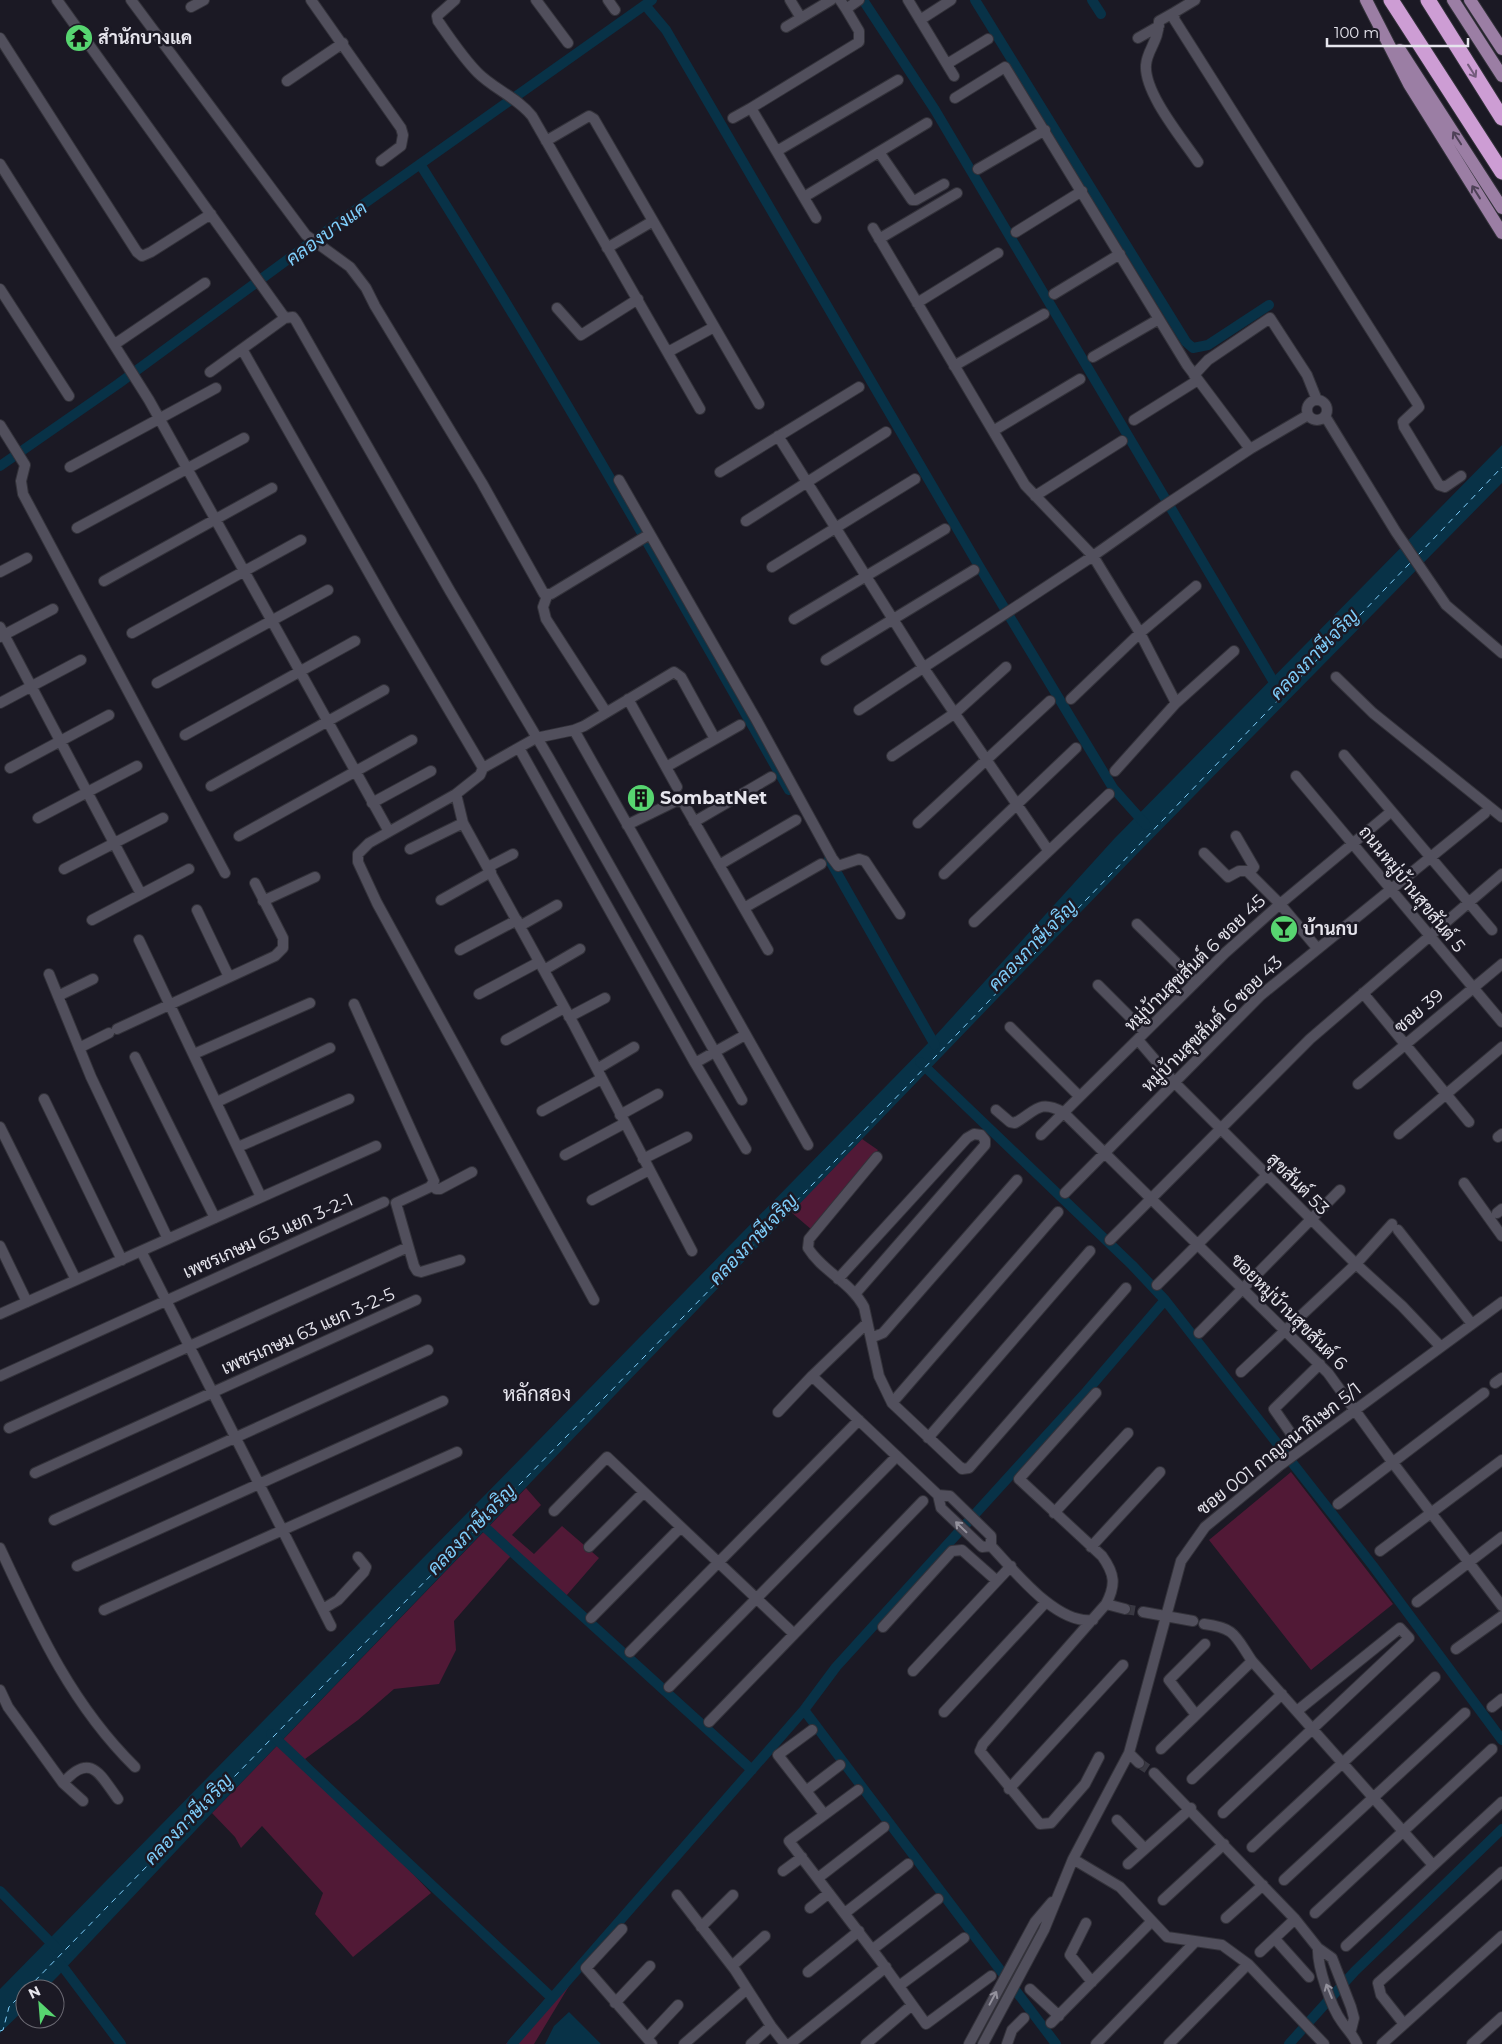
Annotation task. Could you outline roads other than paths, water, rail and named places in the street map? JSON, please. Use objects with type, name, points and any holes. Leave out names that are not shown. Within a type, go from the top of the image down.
[{"type":"highway","points":[[1384,0],[1407,26]]},
{"type":"highway","points":[[1391,0],[1502,172]]},
{"type":"highway","points":[[1428,0],[1502,118]]},
{"type":"main road","points":[[1367,0],[1502,208]]},
{"type":"main road","points":[[1367,0],[1409,84],[1502,233]]},
{"type":"main road","points":[[1453,0],[1502,76]]},
{"type":"main road","points":[[1473,1],[1502,49]]},
{"type":"street","points":[[57,0],[285,318]]},
{"type":"street","points":[[131,0],[306,235],[350,267],[366,288],[547,596]]},
{"type":"street","points":[[191,7],[204,0]]},
{"type":"street","points":[[311,0],[401,128],[403,135],[401,146],[381,161]]},
{"type":"street","points":[[455,0],[440,12],[437,16],[438,21],[476,72],[502,93],[522,105],[532,116],[700,409]]},
{"type":"street","points":[[536,0],[568,43]]},
{"type":"street","points":[[608,0],[615,10]]},
{"type":"street","points":[[790,0],[800,18]]},
{"type":"street","points":[[786,27],[831,0]]},
{"type":"street","points":[[908,0],[954,76]]},
{"type":"street","points":[[920,20],[951,0]]},
{"type":"street","points":[[1195,0],[1161,19],[1158,36],[1146,61],[1145,73],[1151,90],[1198,162]]},
{"type":"street","points":[[733,118],[859,42],[859,31],[849,4]]},
{"type":"street","points":[[1175,12],[1174,19],[1419,407],[1403,422],[1404,427],[1439,485],[1445,487],[1461,476]]},
{"type":"street","points":[[1138,38],[1159,26]]},
{"type":"street","points":[[0,38],[137,252],[142,256],[151,252],[211,214]]},
{"type":"street","points":[[947,64],[988,39]]},
{"type":"street","points":[[287,81],[343,43]]},
{"type":"street","points":[[956,98],[1005,67],[1196,378],[1250,449]]},
{"type":"street","points":[[776,152],[898,80]]},
{"type":"street","points":[[751,108],[816,218]]},
{"type":"street","points":[[546,141],[589,116],[594,118],[759,404]]},
{"type":"street","points":[[804,197],[927,123]]},
{"type":"street","points":[[978,169],[1044,130]]},
{"type":"street","points":[[879,152],[912,200],[916,200],[944,184]]},
{"type":"street","points":[[0,164],[135,377],[387,828]]},
{"type":"street","points":[[1016,232],[1082,191]]},
{"type":"street","points":[[879,239],[957,193]]},
{"type":"street","points":[[607,248],[653,221]]},
{"type":"street","points":[[873,228],[1025,485],[1094,556],[1140,633],[1176,703]]},
{"type":"street","points":[[917,303],[998,253]]},
{"type":"street","points":[[1054,294],[1120,254]]},
{"type":"street","points":[[115,344],[205,283]]},
{"type":"street","points":[[0,289],[69,396]]},
{"type":"street","points":[[557,308],[581,335],[638,299]]},
{"type":"street","points":[[954,366],[1044,314]]},
{"type":"street","points":[[210,372],[285,318],[293,317],[296,321],[742,1100]]},
{"type":"street","points":[[1094,357],[1159,318]]},
{"type":"street","points":[[1134,420],[1196,378],[1208,360],[1270,318],[1307,375],[1317,400],[1326,406],[1325,416],[1396,532],[1446,605],[1502,653]]},
{"type":"street","points":[[668,352],[714,327]]},
{"type":"street","points":[[242,349],[394,617],[483,768]]},
{"type":"street","points":[[993,431],[1080,378]]},
{"type":"street","points":[[720,472],[859,387]]},
{"type":"street","points":[[70,467],[216,388]]},
{"type":"street","points":[[1317,400],[1307,406],[1308,415],[1315,420],[1325,416]]},
{"type":"street","points":[[859,710],[1094,556],[1172,500],[1250,449],[1308,415]]},
{"type":"street","points":[[0,425],[25,465],[21,482],[23,494],[225,873]]},
{"type":"street","points":[[746,521],[886,432]]},
{"type":"street","points":[[778,436],[923,667],[1048,850]]},
{"type":"street","points":[[77,528],[244,438]]},
{"type":"street","points":[[1035,496],[1122,441]]},
{"type":"street","points":[[772,567],[915,479]]},
{"type":"street","points":[[619,480],[832,858],[838,866],[859,859],[865,861],[900,914]]},
{"type":"street","points":[[104,581],[272,488]]},
{"type":"street","points":[[794,619],[945,529]]},
{"type":"street","points":[[606,712],[546,619],[542,607],[547,596],[650,534]]},
{"type":"street","points":[[132,633],[301,540]]},
{"type":"street","points":[[0,572],[27,558]]},
{"type":"street","points":[[826,660],[974,570]]},
{"type":"street","points":[[1071,699],[1140,633],[1196,586]]},
{"type":"street","points":[[157,683],[328,590]]},
{"type":"street","points":[[53,609],[1,633],[32,686],[141,894]]},
{"type":"street","points":[[185,735],[355,641]]},
{"type":"street","points":[[1115,771],[1176,703],[1234,651]]},
{"type":"street","points":[[0,703],[81,660]]},
{"type":"street","points":[[892,756],[955,713],[1006,667]]},
{"type":"street","points":[[594,1300],[377,903],[358,862],[358,854],[369,843],[456,794],[480,775],[483,768],[536,738],[574,730],[670,673],[678,673],[715,739]]},
{"type":"street","points":[[1336,677],[1373,713],[1502,817]]},
{"type":"street","points":[[211,786],[384,690]]},
{"type":"street","points":[[628,699],[677,787]]},
{"type":"street","points":[[918,823],[1050,700]]},
{"type":"street","points":[[10,768],[109,715]]},
{"type":"street","points":[[666,767],[740,725]]},
{"type":"street","points":[[574,730],[808,1146]]},
{"type":"street","points":[[239,836],[412,740]]},
{"type":"street","points":[[519,748],[695,1064],[746,1149]]},
{"type":"street","points":[[944,874],[1076,748]]},
{"type":"street","points":[[1344,755],[1492,930]]},
{"type":"street","points":[[38,818],[137,766]]},
{"type":"street","points":[[372,802],[431,771]]},
{"type":"street","name":"ถนนหมู่บ้านสุขสันต์ 5","points":[[1296,776],[1502,1022]]},
{"type":"street","points":[[694,822],[771,777]]},
{"type":"street","points":[[456,794],[463,823],[567,1012],[692,1251]]},
{"type":"street","points":[[974,922],[1109,794]]},
{"type":"street","points":[[628,826],[680,800],[768,950]]},
{"type":"street","name":"หมู่บ้านสุขสันต์ 6 ซอย 43","points":[[1065,1193],[1262,995],[1317,948],[1485,813]]},
{"type":"street","name":"หมู่บ้านสุขสันต์ 6 ซอย 45","points":[[1041,1136],[1195,981],[1280,904],[1387,815]]},
{"type":"street","points":[[64,869],[163,818]]},
{"type":"street","points":[[719,865],[796,820]]},
{"type":"street","points":[[410,849],[463,823]]},
{"type":"street","points":[[1236,836],[1254,867],[1249,873]]},
{"type":"street","points":[[1204,853],[1224,875],[1232,876],[1239,871],[1249,873],[1280,904],[1317,948]]},
{"type":"street","points":[[441,900],[513,854]]},
{"type":"street","points":[[744,908],[821,864]]},
{"type":"street","points":[[92,920],[189,869]]},
{"type":"street","points":[[1110,1240],[1310,1039],[1430,938],[1502,874]]},
{"type":"street","points":[[263,901],[315,877]]},
{"type":"street","points":[[79,1048],[275,956],[283,948],[282,938],[255,883]]},
{"type":"street","points":[[460,950],[557,904]]},
{"type":"street","points":[[197,910],[228,977]]},
{"type":"street","points":[[1137,924],[1195,981]]},
{"type":"street","points":[[139,940],[261,1197]]},
{"type":"street","points":[[478,994],[580,949]]},
{"type":"street","name":"ซอย 39","points":[[1358,1084],[1472,987],[1502,964]]},
{"type":"street","points":[[49,974],[79,1048],[168,1239]]},
{"type":"street","points":[[58,996],[93,979]]},
{"type":"street","name":"สุขสันต์ 53","points":[[1098,985],[1142,1036],[1174,1082],[1356,1264],[1402,1306],[1440,1346]]},
{"type":"street","points":[[1363,993],[1469,1122]]},
{"type":"street","points":[[506,1040],[567,1012],[605,998]]},
{"type":"street","points":[[194,1054],[310,1003]]},
{"type":"street","points":[[354,1004],[434,1181],[433,1185],[436,1189],[440,1189],[472,1172]]},
{"type":"street","points":[[1010,1027],[1079,1096]]},
{"type":"street","points":[[695,1064],[745,1035]]},
{"type":"street","points":[[542,1112],[599,1074],[634,1047]]},
{"type":"street","points":[[1400,1134],[1502,1047]]},
{"type":"street","points":[[216,1102],[330,1048]]},
{"type":"street","points":[[135,1057],[215,1218]]},
{"type":"street","points":[[565,1155],[658,1094]]},
{"type":"street","points":[[44,1099],[122,1260]]},
{"type":"street","points":[[238,1147],[349,1099]]},
{"type":"street","points":[[996,1110],[1010,1122],[1015,1123],[1040,1106],[1050,1105],[1063,1112]]},
{"type":"street","name":"ซอยหมู่บ้านสุขสันต์ 6","points":[[1063,1112],[1320,1364],[1502,1606]]},
{"type":"street","points":[[0,1127],[76,1280]]},
{"type":"street","points":[[838,1279],[967,1138],[974,1134],[981,1135],[985,1140],[985,1145],[855,1294]]},
{"type":"street","points":[[644,1159],[688,1137]]},
{"type":"street","points":[[0,1314],[376,1146]]},
{"type":"street","points":[[877,1157],[809,1239],[808,1248],[814,1257],[855,1294],[864,1307],[879,1376],[892,1403],[962,1470],[970,1468],[1126,1288]]},
{"type":"street","points":[[592,1200],[649,1170]]},
{"type":"street","points":[[1158,1285],[1267,1175]]},
{"type":"street","points":[[871,1338],[883,1333],[1017,1180]]},
{"type":"street","points":[[1464,1184],[1502,1236]]},
{"type":"street","points":[[433,1185],[396,1203],[408,1247],[417,1271],[421,1272],[460,1260]]},
{"type":"street","points":[[1199,1333],[1340,1190]]},
{"type":"street","name":"เพชรเกษม 63 แยก 3-2-1","points":[[0,1376],[384,1202]]},
{"type":"street","points":[[892,1403],[1058,1212]]},
{"type":"street","points":[[1241,1372],[1395,1227],[1472,1324]]},
{"type":"street","points":[[0,1246],[27,1302]]},
{"type":"street","points":[[8,1428],[408,1247]]},
{"type":"street","points":[[141,1251],[331,1626]]},
{"type":"street","points":[[928,1438],[1090,1251]]},
{"type":"street","name":"เพชรเกษม 63 แยก 3-2-5","points":[[35,1473],[416,1300]]},
{"type":"street","name":"ซอย 001 กาญจนาภิเษก 5/1","points":[[983,2044],[1044,1930],[1072,1859],[1129,1753],[1165,1616],[1182,1562],[1205,1527],[1279,1466],[1502,1302]]},
{"type":"street","points":[[778,1412],[867,1323]]},
{"type":"street","points":[[54,1520],[237,1439],[428,1350]]},
{"type":"street","points":[[1292,1435],[1274,1409],[1320,1364]]},
{"type":"street","points":[[812,1376],[938,1495],[952,1498],[988,1543],[1046,1602],[1070,1618],[1084,1622],[1093,1620]]},
{"type":"street","points":[[1096,1393],[1020,1477],[1021,1483],[1102,1556],[1111,1568],[1115,1581],[1112,1592],[1106,1604],[1093,1620],[980,1748],[982,1754],[1009,1789],[1040,1824],[1051,1824],[1085,1784],[1099,1757]]},
{"type":"street","points":[[1338,1504],[1484,1393]]},
{"type":"street","points":[[77,1566],[443,1401]]},
{"type":"street","points":[[630,1652],[858,1420]]},
{"type":"street","points":[[1054,1513],[1128,1434]]},
{"type":"street","points":[[104,1610],[457,1452]]},
{"type":"street","points":[[669,1687],[898,1456]]},
{"type":"street","points":[[554,1511],[607,1457],[794,1634]]},
{"type":"street","points":[[1380,1551],[1502,1460]]},
{"type":"street","points":[[1091,1547],[1160,1472]]},
{"type":"street","points":[[589,1547],[644,1492]]},
{"type":"street","points":[[938,1495],[940,1508],[988,1543]]},
{"type":"street","points":[[709,1722],[923,1501]]},
{"type":"street","points":[[591,1618],[681,1527]]},
{"type":"street","points":[[1417,1602],[1502,1537]]},
{"type":"street","points":[[0,1548],[62,1676],[112,1744],[135,1767]]},
{"type":"street","points":[[883,1627],[952,1551],[962,1550],[997,1581]]},
{"type":"street","points":[[323,1609],[338,1600],[364,1572],[366,1567],[358,1557]]},
{"type":"street","points":[[912,1670],[1011,1566]]},
{"type":"street","points":[[944,1712],[1046,1602]]},
{"type":"street","points":[[1106,1604],[1125,1610]]},
{"type":"street","points":[[1143,1612],[1193,1621]]},
{"type":"street","points":[[1456,1649],[1502,1616]]},
{"type":"street","points":[[1204,1624],[1227,1628],[1252,1660],[1433,1865]]},
{"type":"street","points":[[1222,1813],[1410,1638],[1400,1628],[1297,1711]]},
{"type":"street","points":[[1196,1715],[1168,1680],[1205,1644]]},
{"type":"street","points":[[1161,1749],[1252,1660]]},
{"type":"street","points":[[1009,1789],[1123,1665]]},
{"type":"street","points":[[1252,1847],[1436,1677]]},
{"type":"street","points":[[0,1690],[8,1707],[63,1783],[82,1800]]},
{"type":"street","points":[[1192,1779],[1282,1694]]},
{"type":"street","points":[[1492,1707],[1502,1699]]},
{"type":"street","points":[[1284,1880],[1464,1713]]},
{"type":"street","points":[[812,1730],[778,1754],[824,1814]]},
{"type":"street","points":[[1315,1913],[1492,1749]]},
{"type":"street","points":[[1129,1753],[1139,1762]]},
{"type":"street","points":[[806,1791],[840,1765]]},
{"type":"street","points":[[63,1783],[81,1768],[91,1767],[96,1770],[118,1799]]},
{"type":"street","points":[[1154,1773],[1191,1808],[1295,1919],[1318,1948],[1332,1958],[1354,2018],[1351,2030]]},
{"type":"street","points":[[858,1790],[789,1841],[886,1967],[926,2024],[991,1976]]},
{"type":"street","points":[[1346,1946],[1502,1802]]},
{"type":"street","points":[[1128,1864],[1191,1808]]},
{"type":"street","points":[[1117,1820],[1145,1849]]},
{"type":"street","points":[[818,1878],[884,1827]]},
{"type":"street","points":[[1163,1900],[1224,1844]]},
{"type":"street","points":[[782,1871],[802,1857]]},
{"type":"street","points":[[1072,1859],[1120,1887],[1167,1938],[1194,1943],[1222,1945],[1248,1964],[1324,2044]]},
{"type":"street","points":[[845,1913],[908,1864]]},
{"type":"street","points":[[1404,2024],[1381,1995],[1378,1983],[1502,1872]]},
{"type":"street","points":[[1226,1918],[1263,1885]]},
{"type":"street","points":[[810,1908],[829,1893]]},
{"type":"street","points":[[677,1895],[732,1966],[770,2026],[785,2044]]},
{"type":"street","points":[[701,1927],[733,1895]]},
{"type":"street","name":"ซอย 001 กาญจนาภิเษก 5/1","points":[[970,2042],[1035,1922],[1057,1896]]},
{"type":"street","points":[[872,1949],[938,1900]]},
{"type":"street","points":[[1260,1952],[1295,1919]]},
{"type":"street","points":[[1030,1989],[1055,2019],[1152,1920]]},
{"type":"street","points":[[1086,1923],[1070,1955],[1092,1982]]},
{"type":"street","points":[[622,1929],[586,1968],[649,2041],[678,2005]]},
{"type":"street","points":[[808,1972],[859,1931]]},
{"type":"street","points":[[732,1966],[765,1936]]},
{"type":"street","points":[[1382,2044],[1502,1936]]},
{"type":"street","points":[[899,1986],[964,1938]]},
{"type":"street","points":[[1274,1939],[1310,1977]]},
{"type":"street","points":[[1096,2044],[1194,1943]]},
{"type":"street","points":[[1318,1948],[1318,1966],[1339,2016],[1351,2030],[1357,2044]]},
{"type":"street","points":[[1169,2044],[1248,1964]]},
{"type":"street","points":[[616,2003],[650,1966]]},
{"type":"street","points":[[790,2044],[886,1967]]},
{"type":"street","points":[[684,2044],[747,1989]]},
{"type":"street","points":[[866,2044],[912,2004]]},
{"type":"street","points":[[1472,2044],[1502,2017]]},
{"type":"street","points":[[1007,2044],[1012,2030],[1024,2018]]},
{"type":"street","points":[[751,2044],[770,2026]]},
{"type":"water","name":"คลองภาษีเจริญ","points":[[1502,445],[1502,483],[1133,858],[212,1813],[59,1975],[55,1979],[15,1979],[15,2019],[0,2033],[0,1989],[936,1035],[1114,839]]},
{"type":"water","points":[[569,2012],[601,2044],[545,2044],[554,2026]]},
{"type":"waterway","name":"คลองบางแค","points":[[0,466],[118,384],[351,213],[652,0]]},
{"type":"waterway","name":"คลองภาษีเจริญ","points":[[863,0],[935,110],[1278,689]]},
{"type":"waterway","points":[[975,0],[1186,342],[1193,348],[1208,345],[1269,305]]},
{"type":"waterway","points":[[1092,0],[1101,14]]},
{"type":"waterway","points":[[645,5],[666,30],[979,566],[1113,788],[1146,825]]},
{"type":"waterway","points":[[420,164],[562,397],[789,790]]},
{"type":"waterway","points":[[829,859],[935,1045]]},
{"type":"waterway","points":[[920,1062],[1132,1265],[1165,1300],[1373,1566],[1502,1740]]},
{"type":"waterway","points":[[512,2044],[804,1710],[836,1667],[1086,1392],[1165,1300]]},
{"type":"waterway","name":"คลองภาษีเจริญ","points":[[477,1520],[752,1770]]},
{"type":"waterway","points":[[804,1710],[1056,2044]]},
{"type":"waterway","points":[[271,1734],[552,1998]]},
{"type":"waterway","points":[[1289,2044],[1355,1971],[1502,1829]]},
{"type":"waterway","points":[[0,1891],[57,1949]]},
{"type":"waterway","points":[[57,1959],[121,2044]]},
{"type":"tunnel","points":[[1125,1609],[1143,1612]]},
{"type":"tunnel","points":[[1139,1763],[1154,1773]]},
{"type":"place","name":"สำนักบางแค","points":[[79,38]]},
{"type":"place","name":"SombatNet","points":[[641,798]]},
{"type":"place","name":"บ้านกบ","points":[[1284,929]]},
{"type":"district","name":"หลักสอง","points":[[537,1394]]}]
